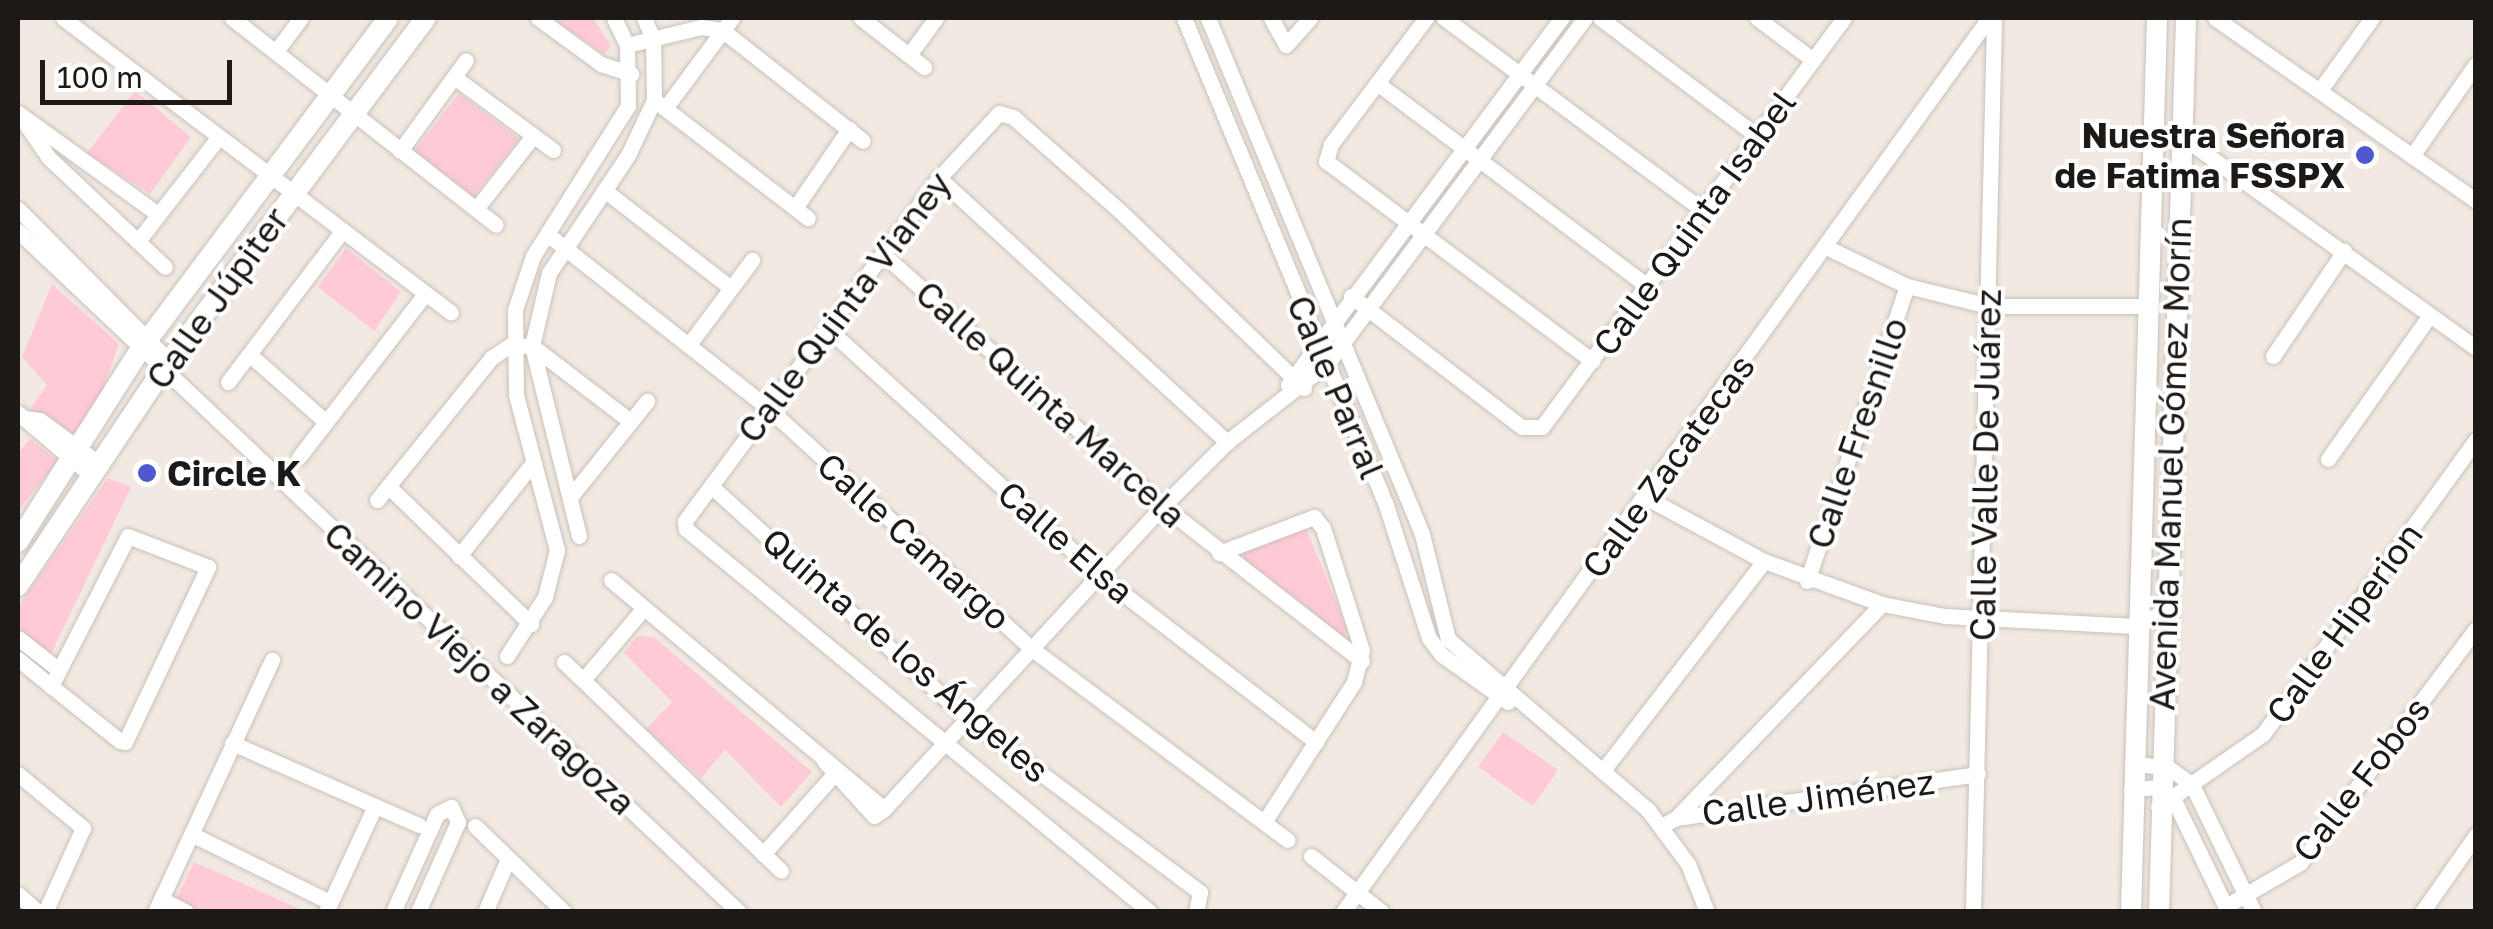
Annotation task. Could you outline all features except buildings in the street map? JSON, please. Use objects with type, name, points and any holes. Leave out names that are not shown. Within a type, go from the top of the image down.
[{"type":"main road","name":"Calle Júpiter","points":[[19,537],[77,456],[145,343],[270,178],[325,92],[388,18]]},
{"type":"main road","name":"Calle Júpiter","points":[[18,586],[292,194],[426,18]]},
{"type":"main road","name":"Avenida Manuel Gómez Morín","points":[[2132,912],[2131,789],[2157,18]]},
{"type":"main road","name":"Avenida Manuel Gómez Morín","points":[[2158,912],[2186,18]]},
{"type":"street","points":[[63,18],[451,313]]},
{"type":"street","points":[[232,18],[496,226]]},
{"type":"street","points":[[276,50],[301,18]]},
{"type":"street","points":[[538,18],[601,64],[631,74]]},
{"type":"street","points":[[507,656],[532,624],[557,550],[532,464],[510,345],[523,282],[546,234],[623,119],[631,74],[627,45],[614,18]]},
{"type":"street","points":[[644,18],[653,39],[660,104],[801,213],[849,129]]},
{"type":"street","points":[[861,18],[924,67]]},
{"type":"street","points":[[909,54],[936,18]]},
{"type":"street","name":"Calle Parral","points":[[1184,18],[1386,506],[1432,644],[1534,715],[1669,822],[1707,912]]},
{"type":"street","name":"Calle Parral","points":[[1208,18],[1422,534],[1448,638],[1504,694]]},
{"type":"street","points":[[1271,18],[1286,45],[1310,18]]},
{"type":"street","points":[[1426,18],[1328,150],[1328,163],[1592,362]]},
{"type":"street","points":[[1444,18],[1703,210]]},
{"type":"street","points":[[611,580],[878,812],[1227,442],[1298,382],[1327,364],[1343,339],[1358,302],[1407,223],[1562,18]]},
{"type":"street","points":[[1298,382],[1336,323],[1421,234],[1585,18]]},
{"type":"street","points":[[1600,18],[1757,136]]},
{"type":"street","points":[[1757,18],[1813,60]]},
{"type":"street","name":"Calle Quinta Isabel","points":[[1358,302],[1522,427],[1542,427],[1844,18]]},
{"type":"street","name":"Calle Zacatecas","points":[[1343,912],[1992,18]]},
{"type":"street","name":"Calle Valle De Juárez","points":[[1973,911],[1989,306],[1992,18]]},
{"type":"street","points":[[2320,90],[2372,18]]},
{"type":"street","points":[[2227,20],[2476,201]]},
{"type":"street","points":[[627,45],[727,24],[863,141]]},
{"type":"street","points":[[579,536],[532,346],[541,292],[564,248],[660,104],[727,24]]},
{"type":"street","points":[[400,151],[466,60]]},
{"type":"street","points":[[2412,156],[2476,64]]},
{"type":"street","points":[[454,77],[553,150]]},
{"type":"street","points":[[1377,83],[1647,286]]},
{"type":"street","points":[[18,113],[158,214]]},
{"type":"street","points":[[18,113],[40,149],[164,267]]},
{"type":"street","name":"Calle Quinta Vianey","points":[[686,518],[940,178],[993,117],[1013,117],[1298,382]]},
{"type":"street","points":[[476,209],[533,136]]},
{"type":"street","points":[[2182,136],[2476,348]]},
{"type":"street","points":[[138,240],[218,138]]},
{"type":"street","points":[[940,178],[1227,442]]},
{"type":"street","points":[[604,190],[731,288]]},
{"type":"street","name":"Camino Viejo a Zaragoza","points":[[18,209],[171,371],[739,912]]},
{"type":"street","name":"Camino Viejo a Zaragoza","points":[[18,231],[145,343]]},
{"type":"street","points":[[228,382],[342,231]]},
{"type":"street","name":"Calle Camargo","points":[[546,234],[690,343],[768,408],[1032,649],[1287,840]]},
{"type":"street","points":[[1828,248],[1907,286],[1989,306],[2148,306]]},
{"type":"street","points":[[2274,356],[2344,251]]},
{"type":"street","name":"Calle Quinta Marcela","points":[[883,254],[1163,506],[1362,660]]},
{"type":"street","points":[[690,343],[752,260]]},
{"type":"street","name":"Calle Fresnillo","points":[[1807,580],[1907,286]]},
{"type":"street","points":[[299,458],[425,294]]},
{"type":"street","points":[[2328,459],[2430,315]]},
{"type":"street","name":"Calle Elsa","points":[[828,329],[1099,575],[1316,742]]},
{"type":"street","points":[[377,500],[491,358],[510,345],[532,346],[630,421]]},
{"type":"street","points":[[250,355],[326,422]]},
{"type":"street","points":[[571,496],[647,401]]},
{"type":"street","points":[[21,415],[40,420],[97,471]]},
{"type":"street","name":"Calle Hiperion","points":[[2162,789],[2192,785],[2263,734],[2299,690],[2476,440]]},
{"type":"street","points":[[459,556],[532,464]]},
{"type":"street","points":[[388,486],[532,624]]},
{"type":"street","name":"Quinta de los Ángeles","points":[[710,486],[968,718],[1200,892],[1196,912]]},
{"type":"street","points":[[1645,497],[1764,561],[1807,580],[1882,604],[1982,618],[2136,626],[2166,610]]},
{"type":"street","name":"Calle Quinta Marcela","points":[[1219,553],[1314,517],[1323,528],[1362,660]]},
{"type":"street","name":"Quinta de los Ángeles","points":[[686,518],[686,529],[1150,912]]},
{"type":"street","points":[[18,659],[51,686],[125,742],[208,567],[128,536],[51,686]]},
{"type":"street","points":[[19,537],[41,552]]},
{"type":"street","points":[[1604,769],[1764,561]]},
{"type":"street","points":[[1669,822],[1882,604]]},
{"type":"street","points":[[583,680],[644,609]]},
{"type":"street","name":"Calle Fobos","points":[[2227,909],[2250,904],[2300,863],[2338,820],[2476,629]]},
{"type":"street","points":[[18,638],[59,670]]},
{"type":"street","points":[[186,912],[158,906],[272,660]]},
{"type":"street","points":[[1264,822],[1316,742],[1362,660]]},
{"type":"street","points":[[564,662],[781,871]]},
{"type":"street","points":[[232,742],[419,825]]},
{"type":"street","points":[[2132,763],[2162,789],[2227,909]]},
{"type":"street","points":[[763,854],[832,769]]},
{"type":"street","points":[[18,774],[83,828],[42,912],[18,894]]},
{"type":"street","name":"Calle Jiménez","points":[[1669,822],[1978,774]]},
{"type":"street","points":[[2131,789],[2192,785],[2250,904]]},
{"type":"street","points":[[191,834],[328,907],[375,806]]},
{"type":"street","points":[[393,912],[437,814],[451,807],[458,822],[418,912]]},
{"type":"street","points":[[475,826],[564,912]]},
{"type":"street","points":[[2422,912],[2476,836]]},
{"type":"street","points":[[1311,856],[1382,912]]},
{"type":"street","points":[[485,912],[508,859]]},
{"type":"shaded area","points":[[552,18],[593,18],[611,46],[604,54]]},
{"type":"shaded area","points":[[135,91],[191,137],[150,194],[87,153]]},
{"type":"shaded area","points":[[459,93],[519,139],[471,200],[412,154]]},
{"type":"shaded area","points":[[346,248],[401,292],[374,331],[318,287]]},
{"type":"shaded area","points":[[52,284],[119,344],[100,397],[73,436],[30,409],[47,385],[22,357]]},
{"type":"shaded area","points":[[30,439],[58,461],[18,511],[18,453]]},
{"type":"shaded area","points":[[108,478],[131,487],[51,654],[18,628],[18,607]]},
{"type":"shaded area","points":[[1303,521],[1348,631],[1344,637],[1244,558],[1244,548]]},
{"type":"shaded area","points":[[637,636],[654,637],[812,772],[781,807],[725,750],[701,778],[646,729],[672,702],[624,653]]},
{"type":"shaded area","points":[[1503,732],[1558,770],[1533,806],[1478,767]]},
{"type":"shaded area","points":[[194,862],[304,911],[197,911],[175,902]]},
{"type":"place","name":"Nuestra Señora de Fatima FSSPX","points":[[2365,155]]},
{"type":"place","name":"Circle K","points":[[147,473]]}]
